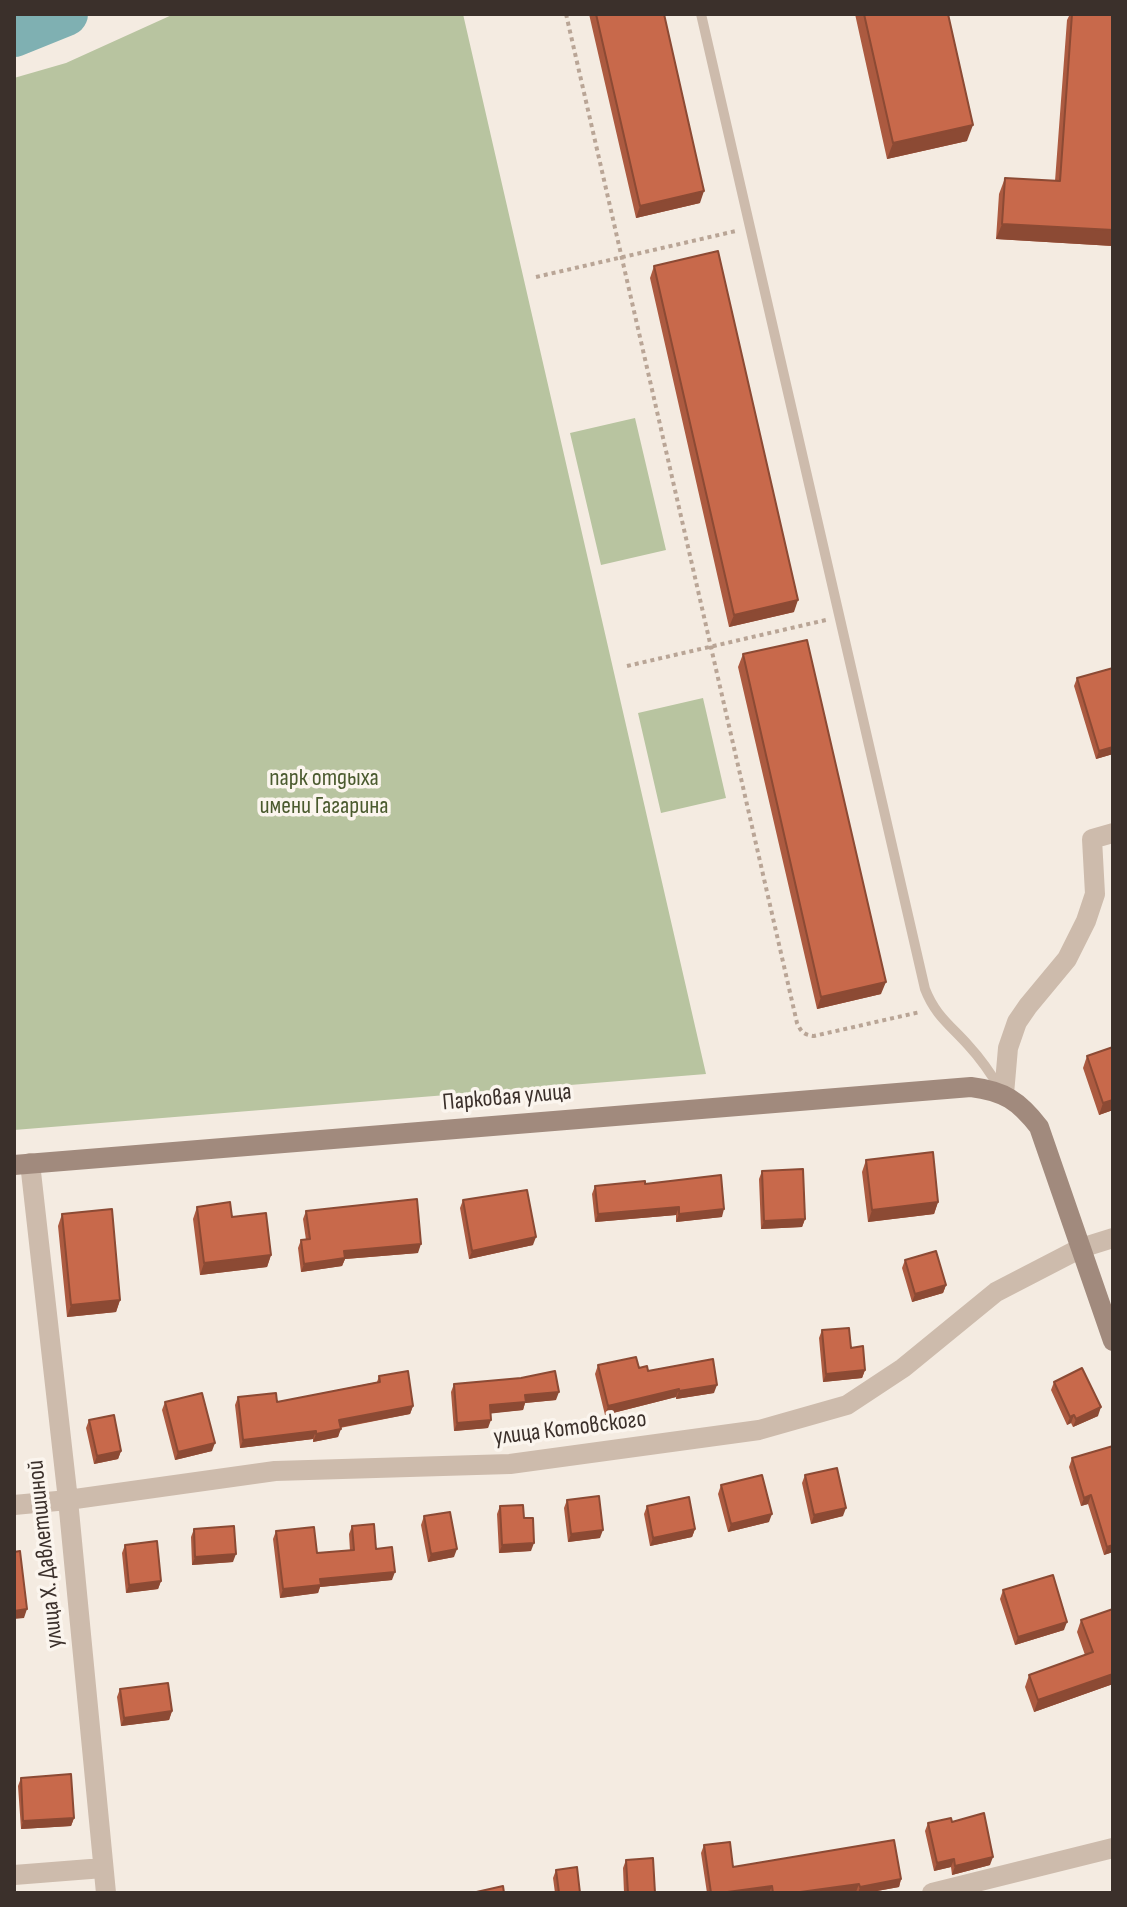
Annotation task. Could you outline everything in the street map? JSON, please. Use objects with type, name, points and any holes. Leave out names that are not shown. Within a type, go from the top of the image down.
[{"type":"street","points":[[1113,833],[1092,839],[1095,894],[1086,921],[1067,959],[1017,1022],[1008,1048],[1004,1094],[1028,1112],[1039,1127],[1113,1341]]},
{"type":"street","name":"Парковая улица","points":[[22,1164],[971,1087],[1004,1094]]},
{"type":"street","name":"улица Х. Давлетшиной","points":[[22,1164],[68,1500],[106,1893]]},
{"type":"street","name":"улица Котовского","points":[[14,1505],[275,1471],[510,1464],[759,1430],[847,1405],[903,1368],[996,1292],[1081,1248],[1113,1238]]},
{"type":"street","points":[[932,1893],[1113,1848]]},
{"type":"street","points":[[14,1875],[103,1868]]},
{"type":"lane","points":[[701,14],[925,989],[934,1009],[979,1059],[1004,1094]]},
{"type":"path","points":[[566,14],[797,1023],[801,1031],[814,1036],[934,1009]]},
{"type":"path","points":[[536,277],[750,227]]},
{"type":"path","points":[[627,666],[840,617]]},
{"type":"green space","name":"парк отдыха имени Гагарина","points":[[174,14],[463,14],[706,1074],[14,1130],[14,78],[66,63]]},
{"type":"green space","points":[[635,418],[666,550],[601,565],[570,433]]},
{"type":"green space","points":[[703,698],[726,798],[661,813],[638,713]]},
{"type":"building","points":[[596,14],[664,14],[704,191],[640,206]]},
{"type":"building","points":[[864,14],[948,14],[973,125],[893,143]]},
{"type":"building","points":[[1072,14],[1113,14],[1113,230],[1002,224],[1005,178],[1060,181]]},
{"type":"building","points":[[718,251],[798,600],[734,615],[654,266]]},
{"type":"building","points":[[807,640],[886,982],[821,997],[743,654]]},
{"type":"building","points":[[1113,668],[1113,747],[1099,751],[1077,678]]},
{"type":"building","points":[[1113,1047],[1113,1100],[1103,1103],[1087,1056]]},
{"type":"building","points":[[933,1152],[938,1202],[872,1210],[866,1160]]},
{"type":"building","points":[[803,1169],[805,1219],[764,1221],[762,1171]]},
{"type":"building","points":[[721,1175],[724,1209],[679,1214],[679,1207],[598,1214],[595,1186]]},
{"type":"building","points":[[527,1190],[536,1237],[472,1251],[463,1200]]},
{"type":"building","points":[[417,1199],[421,1244],[344,1251],[345,1258],[304,1264],[301,1240],[310,1239],[306,1211]]},
{"type":"building","points":[[230,1202],[232,1217],[266,1213],[271,1255],[204,1263],[197,1207]]},
{"type":"building","points":[[112,1209],[120,1300],[71,1305],[62,1214]]},
{"type":"building","points":[[936,1251],[946,1285],[915,1294],[905,1260]]},
{"type":"building","points":[[849,1328],[851,1348],[863,1346],[865,1370],[826,1374],[822,1330]]},
{"type":"building","points":[[636,1357],[639,1368],[647,1366],[648,1371],[713,1359],[717,1385],[679,1389],[608,1406],[598,1365]]},
{"type":"building","points":[[1082,1368],[1101,1407],[1076,1419],[1074,1415],[1070,1417],[1054,1382]]},
{"type":"building","points":[[408,1371],[413,1406],[339,1420],[341,1429],[316,1434],[316,1431],[243,1440],[238,1397],[276,1393],[277,1402],[380,1382],[379,1376]]},
{"type":"building","points":[[555,1371],[559,1392],[525,1395],[526,1402],[490,1405],[491,1420],[457,1423],[454,1384],[521,1378]]},
{"type":"building","points":[[202,1393],[215,1443],[178,1452],[165,1402]]},
{"type":"building","points":[[114,1415],[121,1451],[97,1456],[89,1420]]},
{"type":"building","points":[[1113,1446],[1113,1545],[1107,1547],[1091,1495],[1084,1498],[1072,1458]]},
{"type":"building","points":[[837,1468],[846,1508],[814,1515],[805,1475]]},
{"type":"building","points":[[762,1475],[772,1514],[731,1524],[721,1485]]},
{"type":"building","points":[[599,1496],[603,1530],[571,1534],[567,1500]]},
{"type":"building","points":[[689,1497],[695,1529],[653,1538],[647,1506]]},
{"type":"building","points":[[523,1505],[524,1518],[533,1518],[534,1543],[502,1545],[500,1506]]},
{"type":"building","points":[[450,1512],[457,1549],[431,1554],[424,1516]]},
{"type":"building","points":[[374,1524],[376,1549],[392,1547],[395,1572],[320,1579],[321,1585],[283,1589],[276,1531],[314,1527],[317,1553],[354,1550],[352,1526]]},
{"type":"building","points":[[234,1526],[236,1554],[195,1557],[194,1529]]},
{"type":"building","points":[[157,1541],[161,1581],[129,1585],[125,1545]]},
{"type":"building","points":[[20,1551],[27,1609],[14,1611],[14,1552]]},
{"type":"building","points":[[1053,1575],[1067,1622],[1018,1637],[1003,1590]]},
{"type":"building","points":[[1113,1609],[1113,1674],[1038,1700],[1029,1675],[1093,1652],[1081,1620]]},
{"type":"building","points":[[168,1683],[172,1711],[124,1718],[120,1689]]},
{"type":"building","points":[[71,1774],[74,1818],[23,1821],[21,1778]]},
{"type":"building","points":[[984,1813],[993,1857],[955,1866],[954,1859],[937,1863],[928,1823],[951,1818],[952,1822]]},
{"type":"building","points":[[894,1840],[901,1879],[860,1887],[859,1884],[793,1893],[773,1893],[772,1886],[711,1893],[704,1845],[730,1842],[733,1867]]},
{"type":"building","points":[[653,1858],[655,1893],[628,1893],[626,1860]]},
{"type":"building","points":[[577,1867],[580,1893],[559,1893],[556,1870]]},
{"type":"building","points":[[503,1886],[504,1893],[472,1893]]},
{"type":"waterway","points":[[14,35],[66,14]]}]
